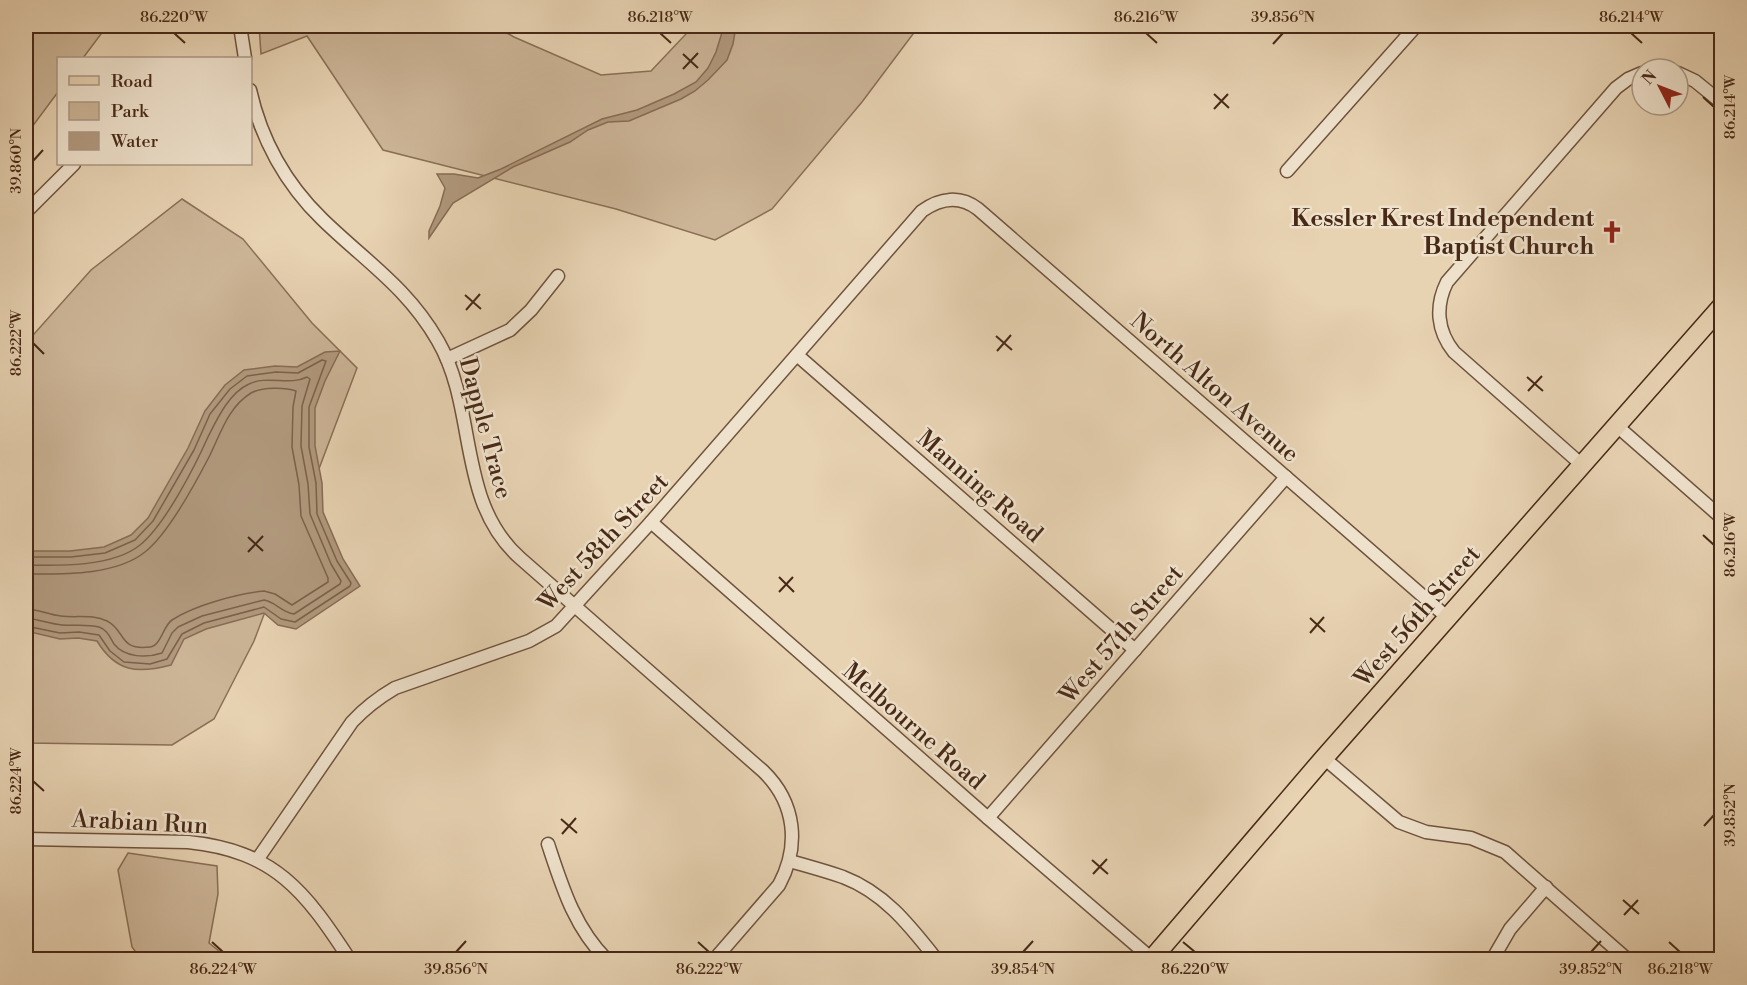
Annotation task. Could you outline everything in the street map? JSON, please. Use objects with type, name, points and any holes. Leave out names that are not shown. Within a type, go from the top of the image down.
[{"type":"main road","name":"West 56th Street","points":[[1151,959],[1324,758],[1722,306]]},
{"type":"street","points":[[240,26],[244,57]]},
{"type":"street","points":[[1287,171],[1416,26]]},
{"type":"street","points":[[1582,465],[1454,352],[1442,332],[1439,313],[1442,293],[1447,282],[1616,88],[1630,79]]},
{"type":"street","points":[[1690,79],[1722,103]]},
{"type":"street","name":"Dapple Trace","points":[[252,97],[270,147],[294,187],[321,218],[404,293],[423,317],[447,359],[461,404],[475,481],[488,517],[497,532],[515,554],[772,780],[790,813],[793,837],[790,861]]},
{"type":"street","points":[[26,212],[73,165]]},
{"type":"street","name":"West 58th Street","points":[[257,860],[352,722],[364,709],[395,688],[538,638],[556,626],[651,522],[922,211],[935,202],[950,200]]},
{"type":"street","name":"North Alton Avenue","points":[[950,200],[965,201],[978,209],[1448,618]]},
{"type":"street","points":[[447,359],[510,330],[531,310],[558,276]]},
{"type":"street","name":"Manning Road","points":[[797,355],[1135,650]]},
{"type":"street","points":[[1617,426],[1722,518]]},
{"type":"street","name":"West 57th Street","points":[[988,819],[1286,477]]},
{"type":"street","name":"Melbourne Road","points":[[651,522],[988,819],[1151,959]]},
{"type":"street","points":[[1324,758],[1398,822],[1426,832],[1472,838],[1489,844],[1515,859],[1628,960]]},
{"type":"street","name":"Arabian Run","points":[[26,839],[200,843],[234,851],[257,860],[287,880],[310,902],[350,960]]},
{"type":"street","points":[[548,844],[571,909],[586,935],[607,960]]},
{"type":"street","points":[[714,960],[779,885],[790,861],[843,877],[874,894],[902,917],[937,960]]},
{"type":"street","points":[[1492,960],[1510,929],[1546,887]]},
{"type":"green space","points":[[26,26],[107,26],[84,57],[57,57],[57,93],[26,135]]},
{"type":"green space","points":[[259,26],[494,26],[601,75],[651,71],[686,34],[688,26],[919,26],[862,102],[772,209],[715,240],[616,209],[383,150],[307,36],[261,54]]},
{"type":"green space","points":[[182,199],[243,239],[312,323],[357,368],[254,641],[214,719],[172,745],[26,743],[26,343],[91,270]]},
{"type":"green space","points":[[128,853],[217,866],[218,894],[209,943],[229,959],[141,959],[132,947],[118,870]]},
{"type":"water","points":[[724,26],[736,26],[727,60],[695,91],[629,121],[608,122],[588,130],[570,142],[513,167],[453,203],[429,238],[429,231],[445,188],[437,174],[478,178],[602,119],[637,110],[674,94],[696,82],[708,68]]},
{"type":"water","points":[[340,351],[315,408],[315,446],[322,483],[323,512],[343,559],[360,586],[296,629],[278,625],[264,613],[206,629],[184,639],[171,665],[159,668],[138,670],[120,665],[104,651],[97,641],[78,638],[60,639],[26,631],[26,551],[70,551],[104,547],[131,535],[148,518],[188,448],[205,411],[225,385],[244,370],[275,366],[297,367],[325,352]]},
{"type":"place","name":"Kessler Krest Independent Baptist Church","points":[[1612,232]]}]
